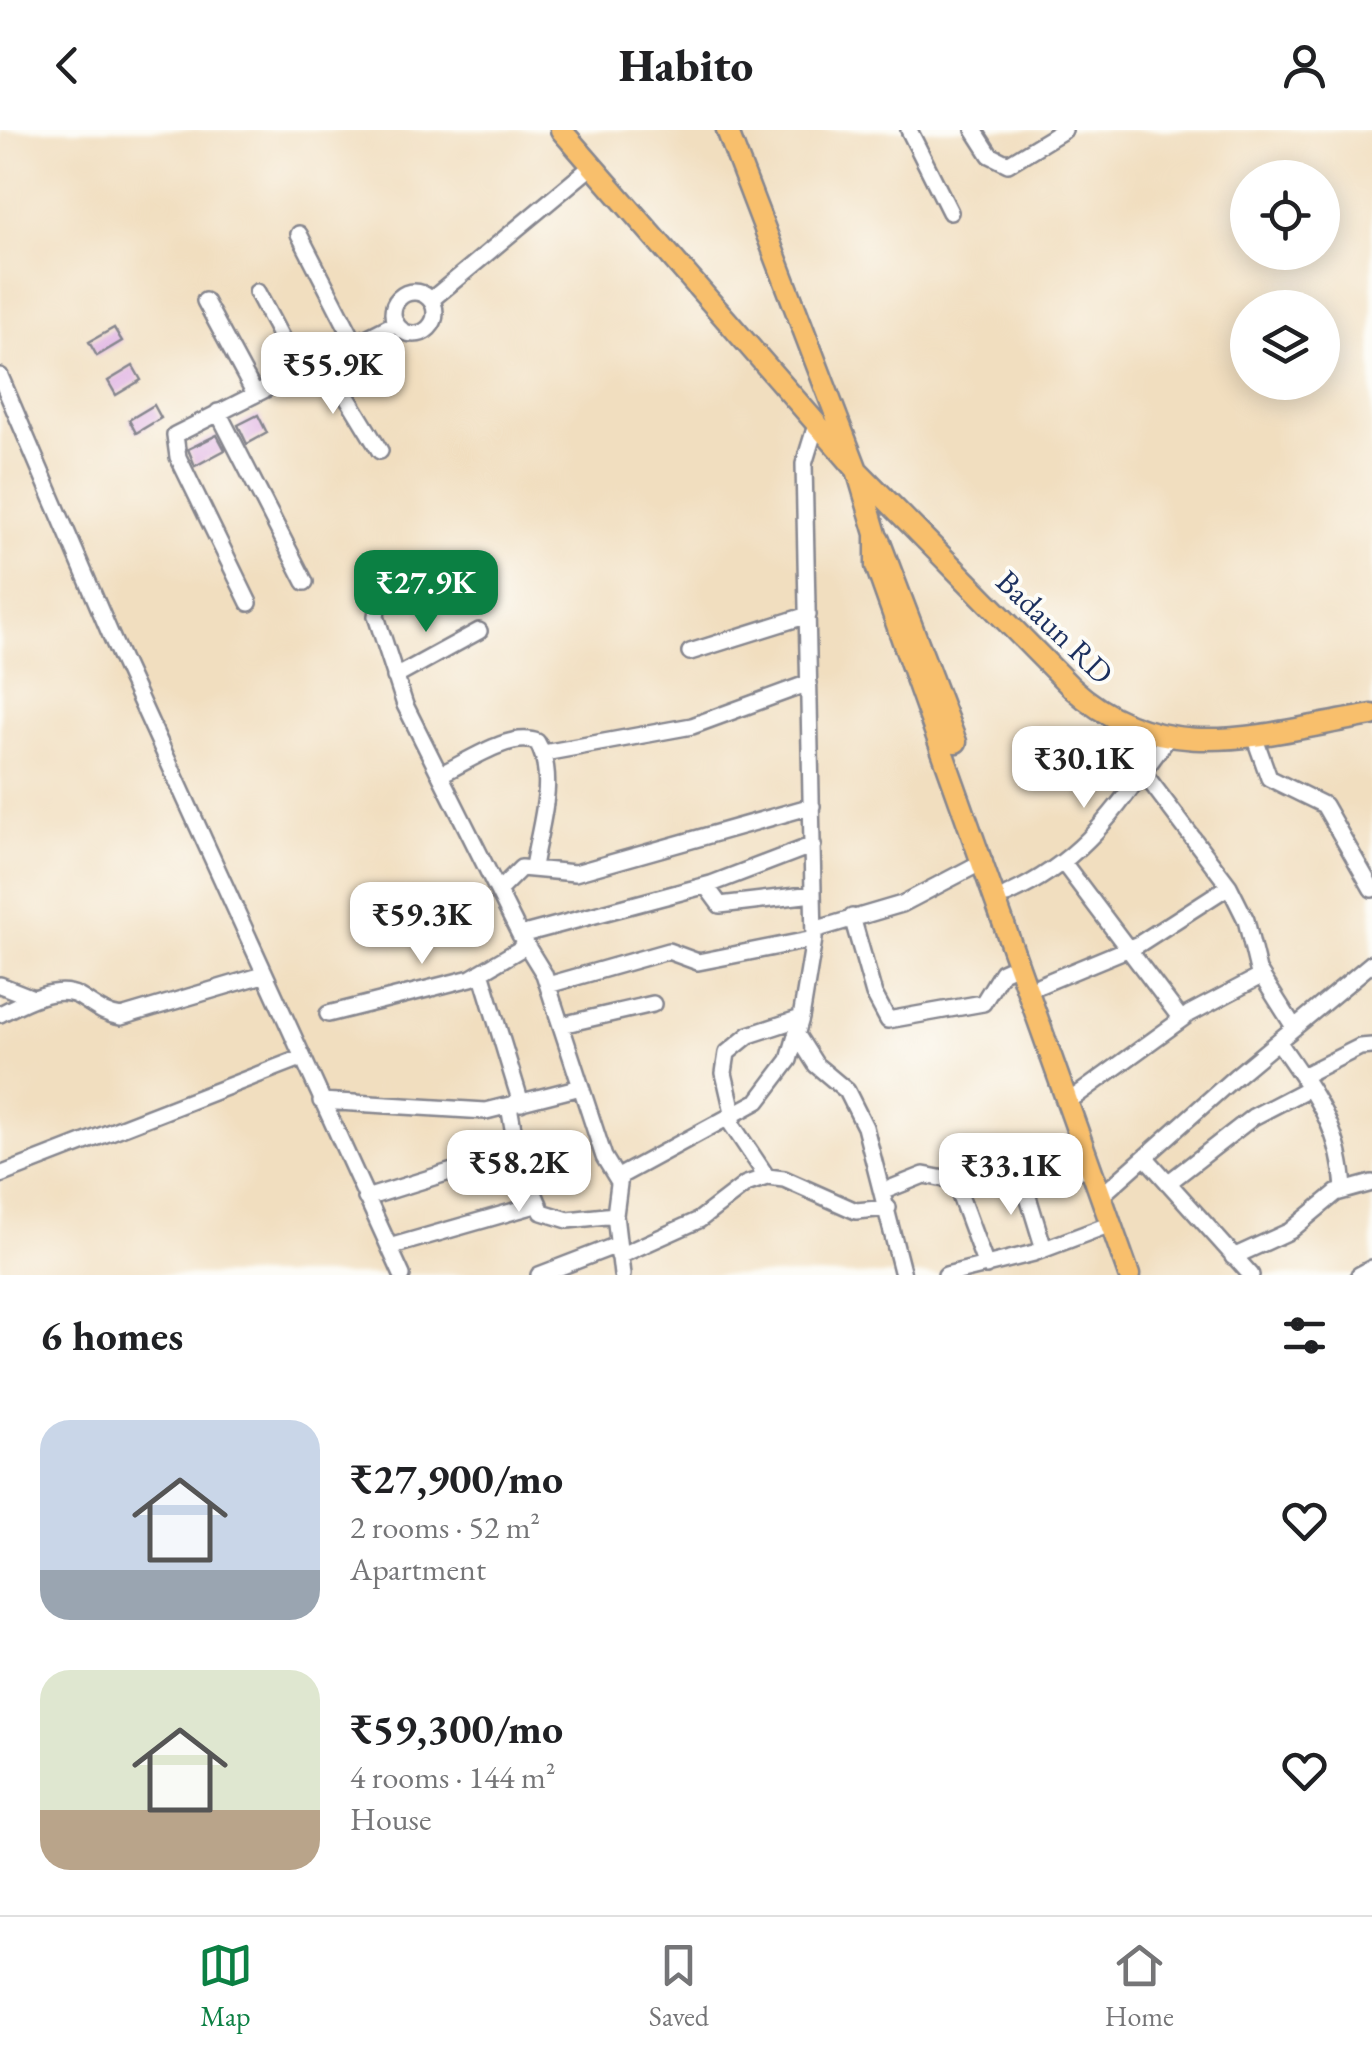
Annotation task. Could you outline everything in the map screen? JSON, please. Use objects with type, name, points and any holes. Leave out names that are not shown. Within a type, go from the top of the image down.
[{"type":"main road","name":"Badaun RD","points":[[561,130],[856,470],[1088,703],[1131,728],[1168,738],[1254,736],[1361,716]]},
{"type":"main road","points":[[727,130],[958,748],[1106,1193],[1142,1275]]},
{"type":"main road","points":[[876,534],[876,566],[1092,1169],[1106,1193],[1111,1224],[1129,1275]]},
{"type":"street","points":[[909,130],[950,212]]},
{"type":"street","points":[[974,130],[990,156],[1008,164],[1064,130]]},
{"type":"street","points":[[431,300],[592,166]]},
{"type":"street","points":[[298,234],[355,344]]},
{"type":"street","points":[[413,291],[431,300],[436,314],[425,331],[406,332],[396,323],[393,310],[400,297],[413,291]]},
{"type":"street","points":[[257,292],[299,372]]},
{"type":"street","points":[[204,301],[255,394]]},
{"type":"street","points":[[248,603],[173,440],[182,430],[396,323]]},
{"type":"street","points":[[324,359],[380,452]]},
{"type":"street","points":[[0,376],[301,1058],[402,1275]]},
{"type":"street","points":[[218,412],[305,582]]},
{"type":"street","points":[[618,1180],[636,1163],[758,1100],[789,1060],[801,1018],[814,934],[804,464],[816,426]]},
{"type":"street","points":[[408,582],[383,597],[376,608],[396,677],[548,985],[604,1157],[618,1180],[615,1215],[622,1275]]},
{"type":"street","points":[[690,652],[808,615]]},
{"type":"street","points":[[396,677],[478,632]]},
{"type":"street","points":[[544,753],[692,726],[809,683]]},
{"type":"street","points":[[1361,716],[1372,725]]},
{"type":"street","points":[[1254,736],[1264,772],[1324,804],[1368,865],[1372,889]]},
{"type":"street","points":[[443,774],[527,738],[538,742],[544,753],[547,782],[534,867]]},
{"type":"street","points":[[1008,895],[1065,864],[1168,738]]},
{"type":"street","points":[[1142,772],[1229,886],[1246,920],[1261,976],[1294,1027]]},
{"type":"street","points":[[499,890],[512,872],[534,867],[576,873],[812,806]]},
{"type":"street","points":[[328,1014],[463,981],[524,940],[706,886],[812,845]]},
{"type":"street","points":[[548,985],[668,951],[698,962],[814,934],[852,917],[902,904],[984,861]]},
{"type":"street","points":[[1065,864],[1181,1019]]},
{"type":"street","points":[[706,886],[720,905],[813,894]]},
{"type":"street","points":[[1040,986],[1130,948],[1229,886]]},
{"type":"street","points":[[852,917],[874,994],[888,1020],[983,1003],[1002,972],[1020,964]]},
{"type":"street","points":[[1106,1193],[1278,1040],[1372,963]]},
{"type":"street","points":[[481,972],[515,1105],[517,1151],[542,1212],[556,1219],[615,1215]]},
{"type":"street","points":[[0,1014],[33,998],[67,993],[104,1014],[121,1017],[264,975]]},
{"type":"street","points":[[1076,1096],[1181,1019],[1261,976]]},
{"type":"street","points":[[0,985],[33,998]]},
{"type":"street","points":[[560,1025],[653,1004]]},
{"type":"street","points":[[767,1177],[731,1117],[724,1072],[727,1054],[750,1035],[801,1018]]},
{"type":"street","points":[[796,1034],[816,1065],[850,1098],[865,1127],[903,1275]]},
{"type":"street","points":[[1278,1040],[1338,1139],[1344,1191]]},
{"type":"street","points":[[1168,1183],[1305,1082],[1360,1047],[1372,1046]]},
{"type":"street","points":[[0,1175],[301,1058]]},
{"type":"street","points":[[321,1102],[444,1111],[515,1105],[581,1087]]},
{"type":"street","points":[[366,1198],[517,1151]]},
{"type":"street","points":[[1146,1158],[1250,1275]]},
{"type":"street","points":[[884,1191],[924,1176],[955,1182],[1092,1169]]},
{"type":"street","points":[[1022,1174],[1044,1249]]},
{"type":"street","points":[[540,1275],[698,1220],[746,1184],[767,1177],[784,1179],[856,1211],[888,1208]]},
{"type":"street","points":[[955,1182],[986,1266]]},
{"type":"street","points":[[1233,1257],[1282,1236],[1328,1198],[1372,1183]]},
{"type":"street","points":[[389,1247],[539,1204]]},
{"type":"street","points":[[946,1275],[1044,1249],[1111,1224]]},
{"type":"building","points":[[114,328],[122,341],[97,356],[89,342]]},
{"type":"building","points":[[133,366],[141,380],[116,395],[108,381]]},
{"type":"building","points":[[154,405],[161,418],[136,433],[129,420]]},
{"type":"building","points":[[258,415],[267,433],[247,444],[238,425]]},
{"type":"building","points":[[217,435],[225,450],[195,466],[188,449]]}]
